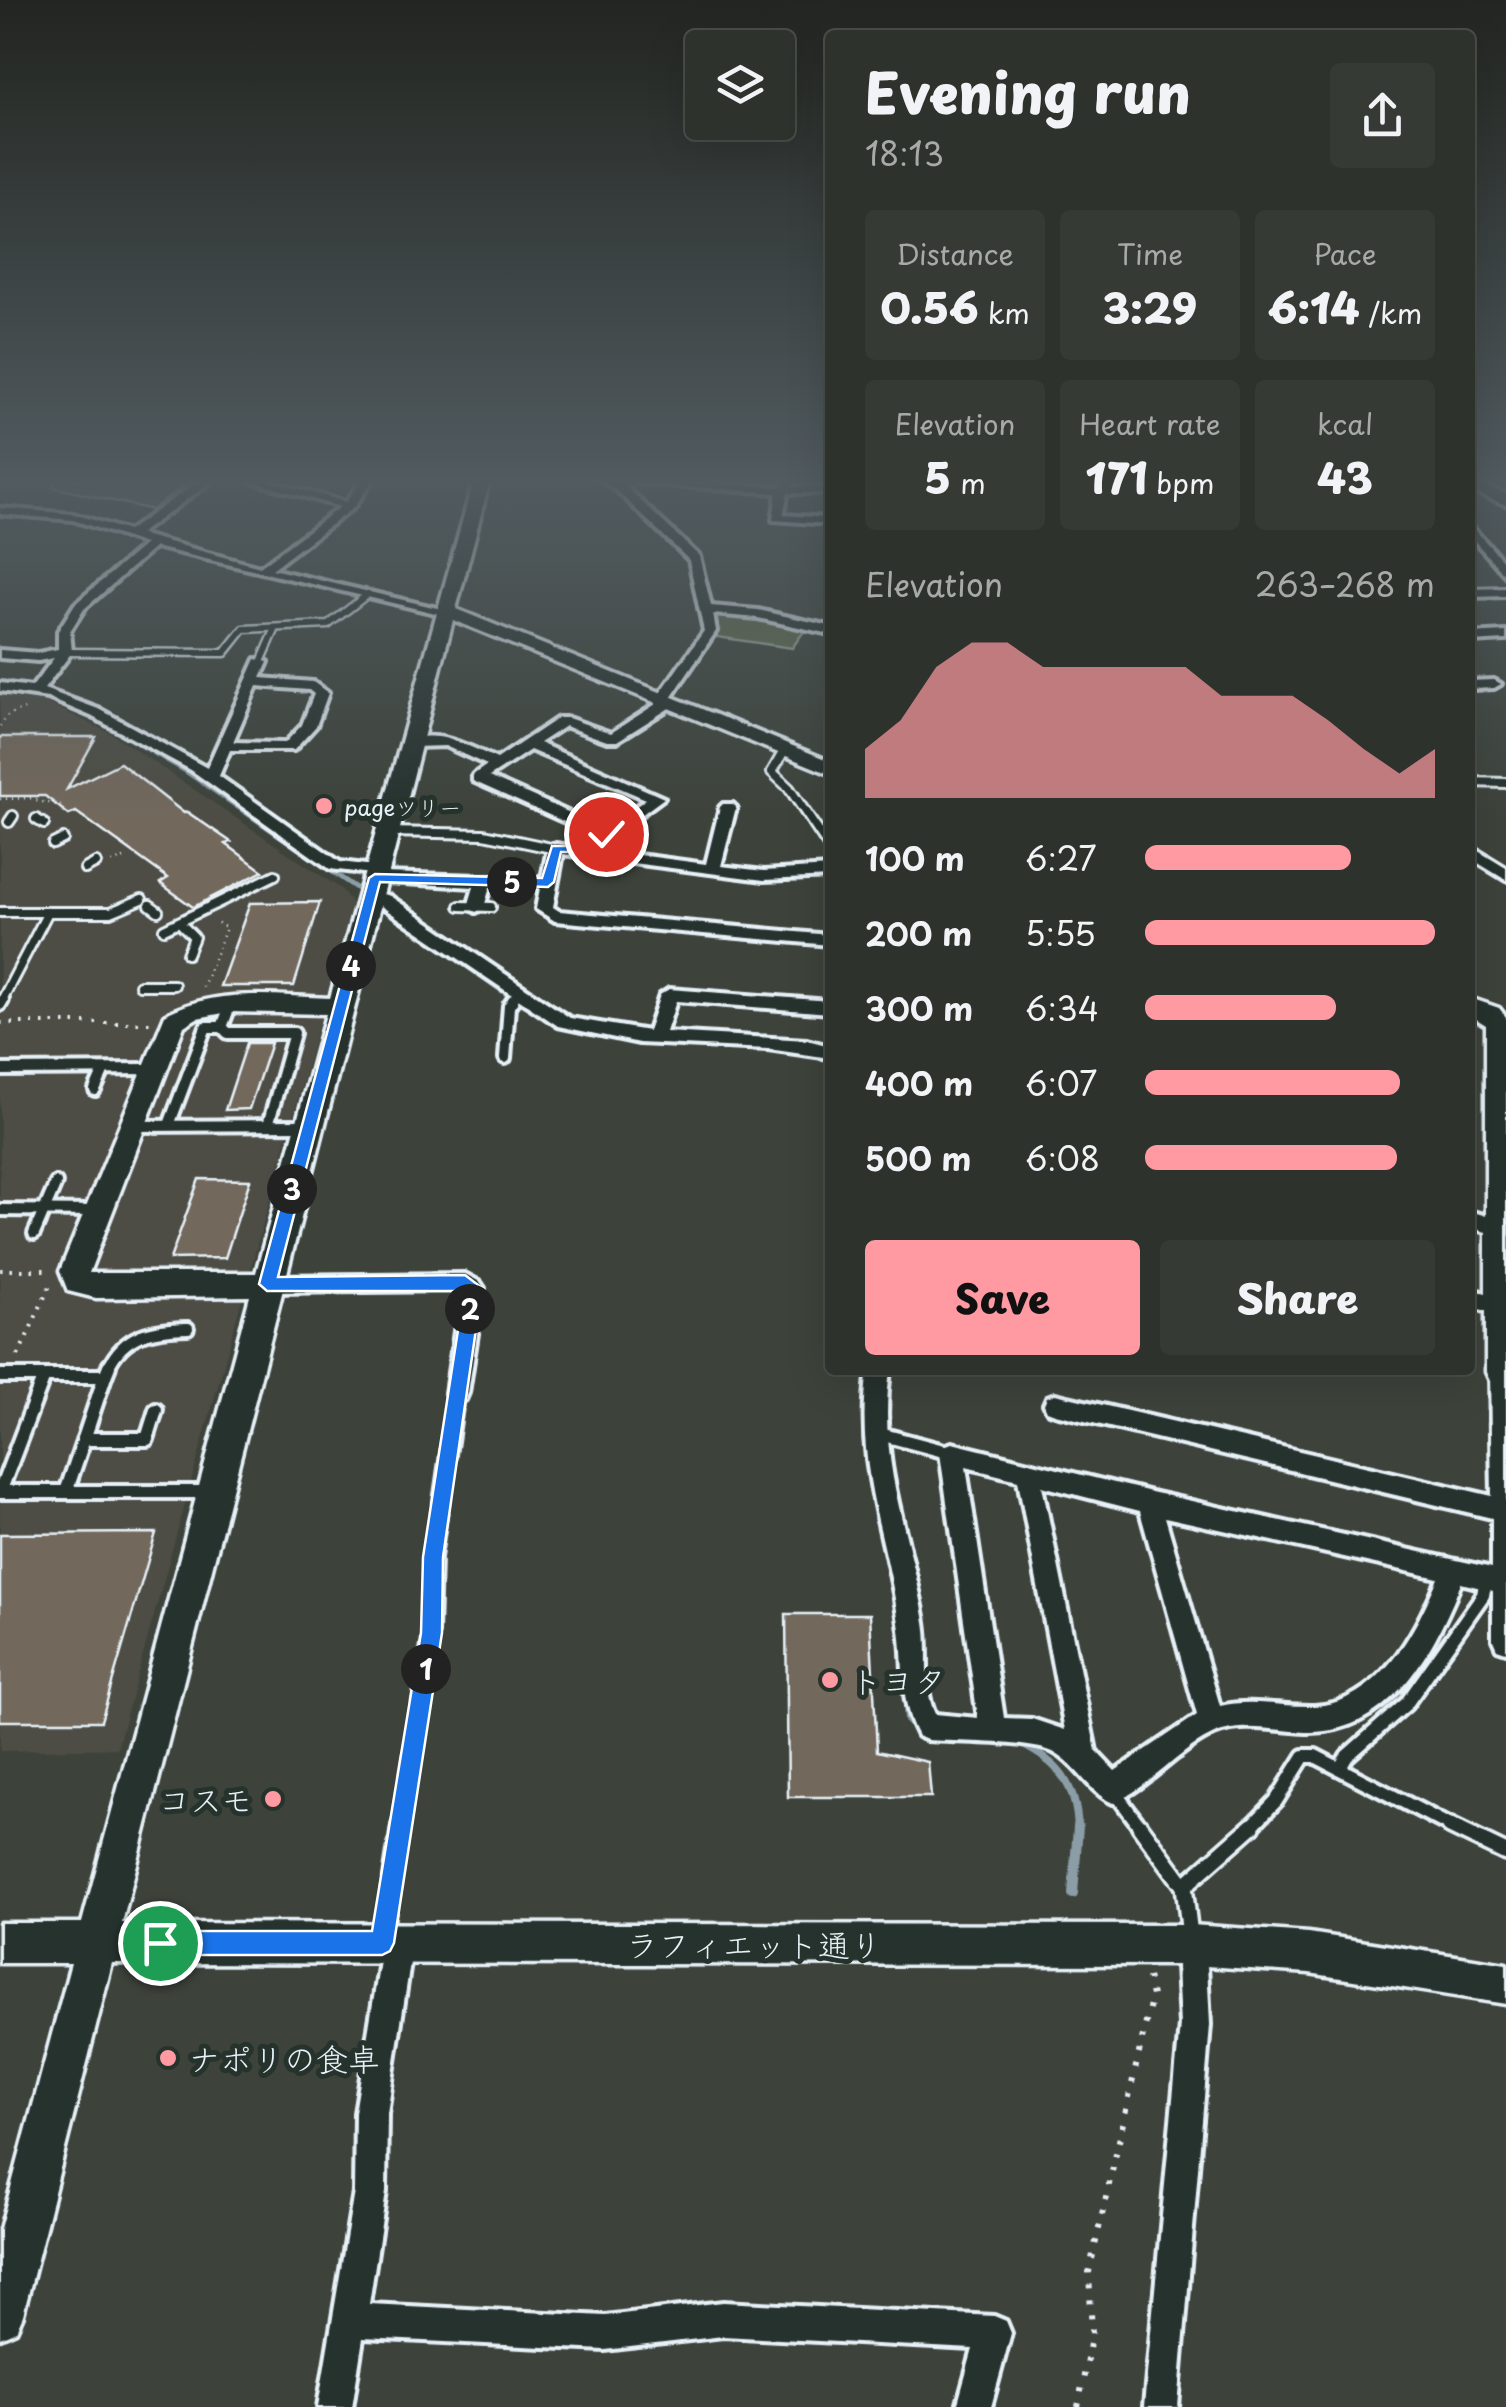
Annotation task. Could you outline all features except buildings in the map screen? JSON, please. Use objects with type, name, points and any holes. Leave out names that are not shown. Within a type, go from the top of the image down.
[{"type":"street","points":[[34,699],[64,652],[64,631],[79,607],[97,591]]},
{"type":"street","points":[[356,591],[448,612],[825,766]]},
{"type":"street","points":[[0,2316],[340,1006],[453,591]]},
{"type":"street","points":[[606,834],[478,778],[563,721],[612,738],[664,702],[710,631],[701,591]]},
{"type":"street","points":[[1475,592],[1506,592]]},
{"type":"street","points":[[704,609],[758,614],[825,629]]},
{"type":"street","points":[[1475,638],[1506,636]]},
{"type":"street","points":[[0,654],[38,657],[64,652]]},
{"type":"street","points":[[211,777],[262,662]]},
{"type":"street","points":[[224,746],[290,747],[310,726],[321,693],[314,686],[253,682]]},
{"type":"street","points":[[1475,685],[1494,684]]},
{"type":"street","points":[[0,687],[34,699],[65,698],[96,713],[211,777],[336,866],[375,881],[548,882]]},
{"type":"street","points":[[414,743],[448,742],[498,765]]},
{"type":"street","points":[[529,744],[657,798],[606,834],[594,846],[596,850]]},
{"type":"street","points":[[714,867],[728,807]]},
{"type":"street","points":[[825,873],[786,879],[596,850],[556,848],[544,909],[555,916],[825,940]]},
{"type":"street","points":[[1475,853],[1506,875]]},
{"type":"street","points":[[375,881],[384,900],[564,1022],[584,1029],[655,1038],[763,1043],[825,1051]]},
{"type":"street","points":[[476,907],[484,882]]},
{"type":"street","points":[[655,1038],[669,995],[825,1007]]},
{"type":"street","points":[[340,1006],[226,1016],[184,1012],[174,1020],[74,1272],[78,1283],[465,1282],[473,1288],[457,1393]]},
{"type":"street","points":[[1475,1008],[1490,1014],[1498,1024],[1503,1062],[1498,1228],[1504,1510],[1495,1580],[1506,1640]]},
{"type":"street","points":[[1475,1221],[1498,1228]]},
{"type":"street","points":[[1475,1299],[1500,1305]]},
{"type":"street","points":[[879,1375],[874,1432],[881,1500],[912,1622],[916,1710],[927,1727],[993,1732],[1025,1729],[1082,1752],[1113,1789],[1214,1720],[1264,1715],[1318,1720],[1346,1713],[1374,1698],[1404,1664],[1444,1596],[1454,1570]]},
{"type":"street","points":[[1054,1404],[1504,1510]]},
{"type":"street","points":[[993,1732],[952,1453],[1151,1503],[1495,1580]]},
{"type":"street","points":[[1030,1472],[1030,1490],[1082,1752]]},
{"type":"street","points":[[1151,1503],[1152,1520],[1198,1681],[1214,1720]]},
{"type":"street","points":[[335,2407],[370,2192],[370,2113],[390,1943]]},
{"type":"street","name":"ラフィエット通り","points":[[0,1944],[1192,1945],[1327,1956],[1506,1984]]},
{"type":"street","points":[[1161,2407],[1194,2025],[1192,1945]]},
{"type":"street","points":[[349,2320],[605,2333],[723,2319],[994,2333],[974,2407]]},
{"type":"lane","points":[[64,652],[225,654],[244,629],[328,625],[368,594]]},
{"type":"lane","points":[[262,662],[276,628]]},
{"type":"lane","points":[[785,749],[772,772],[789,788],[825,842]]},
{"type":"lane","points":[[1475,782],[1506,784]]},
{"type":"lane","points":[[388,832],[484,834],[556,848]]},
{"type":"lane","points":[[52,844],[64,840]]},
{"type":"lane","points":[[85,869],[97,864],[108,872]]},
{"type":"lane","points":[[164,930],[275,875]]},
{"type":"lane","points":[[2,910],[111,912],[150,905]]},
{"type":"lane","points":[[0,1005],[48,912]]},
{"type":"lane","points":[[181,924],[194,937],[187,954]]},
{"type":"lane","points":[[140,985],[174,985]]},
{"type":"lane","points":[[505,1058],[509,1006],[519,992]]},
{"type":"lane","points":[[171,1139],[206,1026],[226,1016],[228,1033],[294,1033],[268,1125]]},
{"type":"lane","points":[[0,1070],[155,1069]]},
{"type":"lane","points":[[96,1090],[104,1070]]},
{"type":"lane","points":[[132,1126],[248,1130],[268,1125],[309,1125]]},
{"type":"lane","points":[[34,1234],[56,1182]]},
{"type":"lane","points":[[0,1210],[44,1210],[95,1224]]},
{"type":"lane","points":[[66,1492],[113,1353],[145,1329],[188,1328]]},
{"type":"lane","points":[[5,1376],[105,1376]]},
{"type":"lane","points":[[44,1376],[0,1492],[215,1492]]},
{"type":"lane","points":[[390,1943],[432,1633],[433,1557],[457,1393]]},
{"type":"lane","points":[[84,1439],[147,1439],[156,1410]]},
{"type":"lane","points":[[874,1432],[952,1453]]},
{"type":"lane","points":[[1340,1768],[1347,1756],[1406,1704],[1495,1580]]},
{"type":"lane","points":[[1184,1886],[1256,1823],[1276,1801],[1304,1756],[1315,1756],[1506,1852]]},
{"type":"lane","points":[[1113,1789],[1126,1812],[1184,1886],[1192,1945]]},
{"type":"path","points":[[0,726],[9,714],[34,699]]},
{"type":"path","points":[[0,798],[38,798],[36,802],[61,804]]},
{"type":"path","points":[[200,996],[226,928],[203,913]]},
{"type":"path","points":[[0,1023],[156,1023]]},
{"type":"path","points":[[0,1270],[56,1270],[5,1376]]},
{"type":"path","points":[[1078,2407],[1092,2333],[1089,2272],[1152,1996],[1144,1944]]},
{"type":"shaded area","points":[[0,694],[36,698],[112,734],[341,889],[352,904],[117,1748],[0,1751]]},
{"type":"green space","points":[[718,611],[807,627],[792,648],[717,637]]},
{"type":"waterway","points":[[87,714],[184,770],[366,895]]},
{"type":"waterway","points":[[376,903],[515,1000]]},
{"type":"waterway","points":[[515,1000],[552,1019]]},
{"type":"waterway","points":[[694,1034],[786,1039]]},
{"type":"waterway","points":[[882,1535],[896,1601]]},
{"type":"waterway","points":[[906,1692],[908,1720],[918,1730]]},
{"type":"waterway","points":[[1019,1743],[1045,1758],[1063,1776],[1074,1799],[1078,1827]]},
{"type":"waterway","points":[[1073,1894],[1078,1827]]},
{"type":"place","name":"pageツリー","points":[[324,806]]},
{"type":"place","name":"トヨタ","points":[[830,1680]]},
{"type":"place","name":"コスモ","points":[[273,1799]]},
{"type":"place","name":"ナポリの食卓","points":[[168,2058]]},
{"type":"route","points":[[160,1943],[382,1943],[432,1633],[433,1557],[473,1288],[465,1282],[267,1284],[375,878],[548,882],[556,848],[596,850],[594,846],[606,834]]}]
